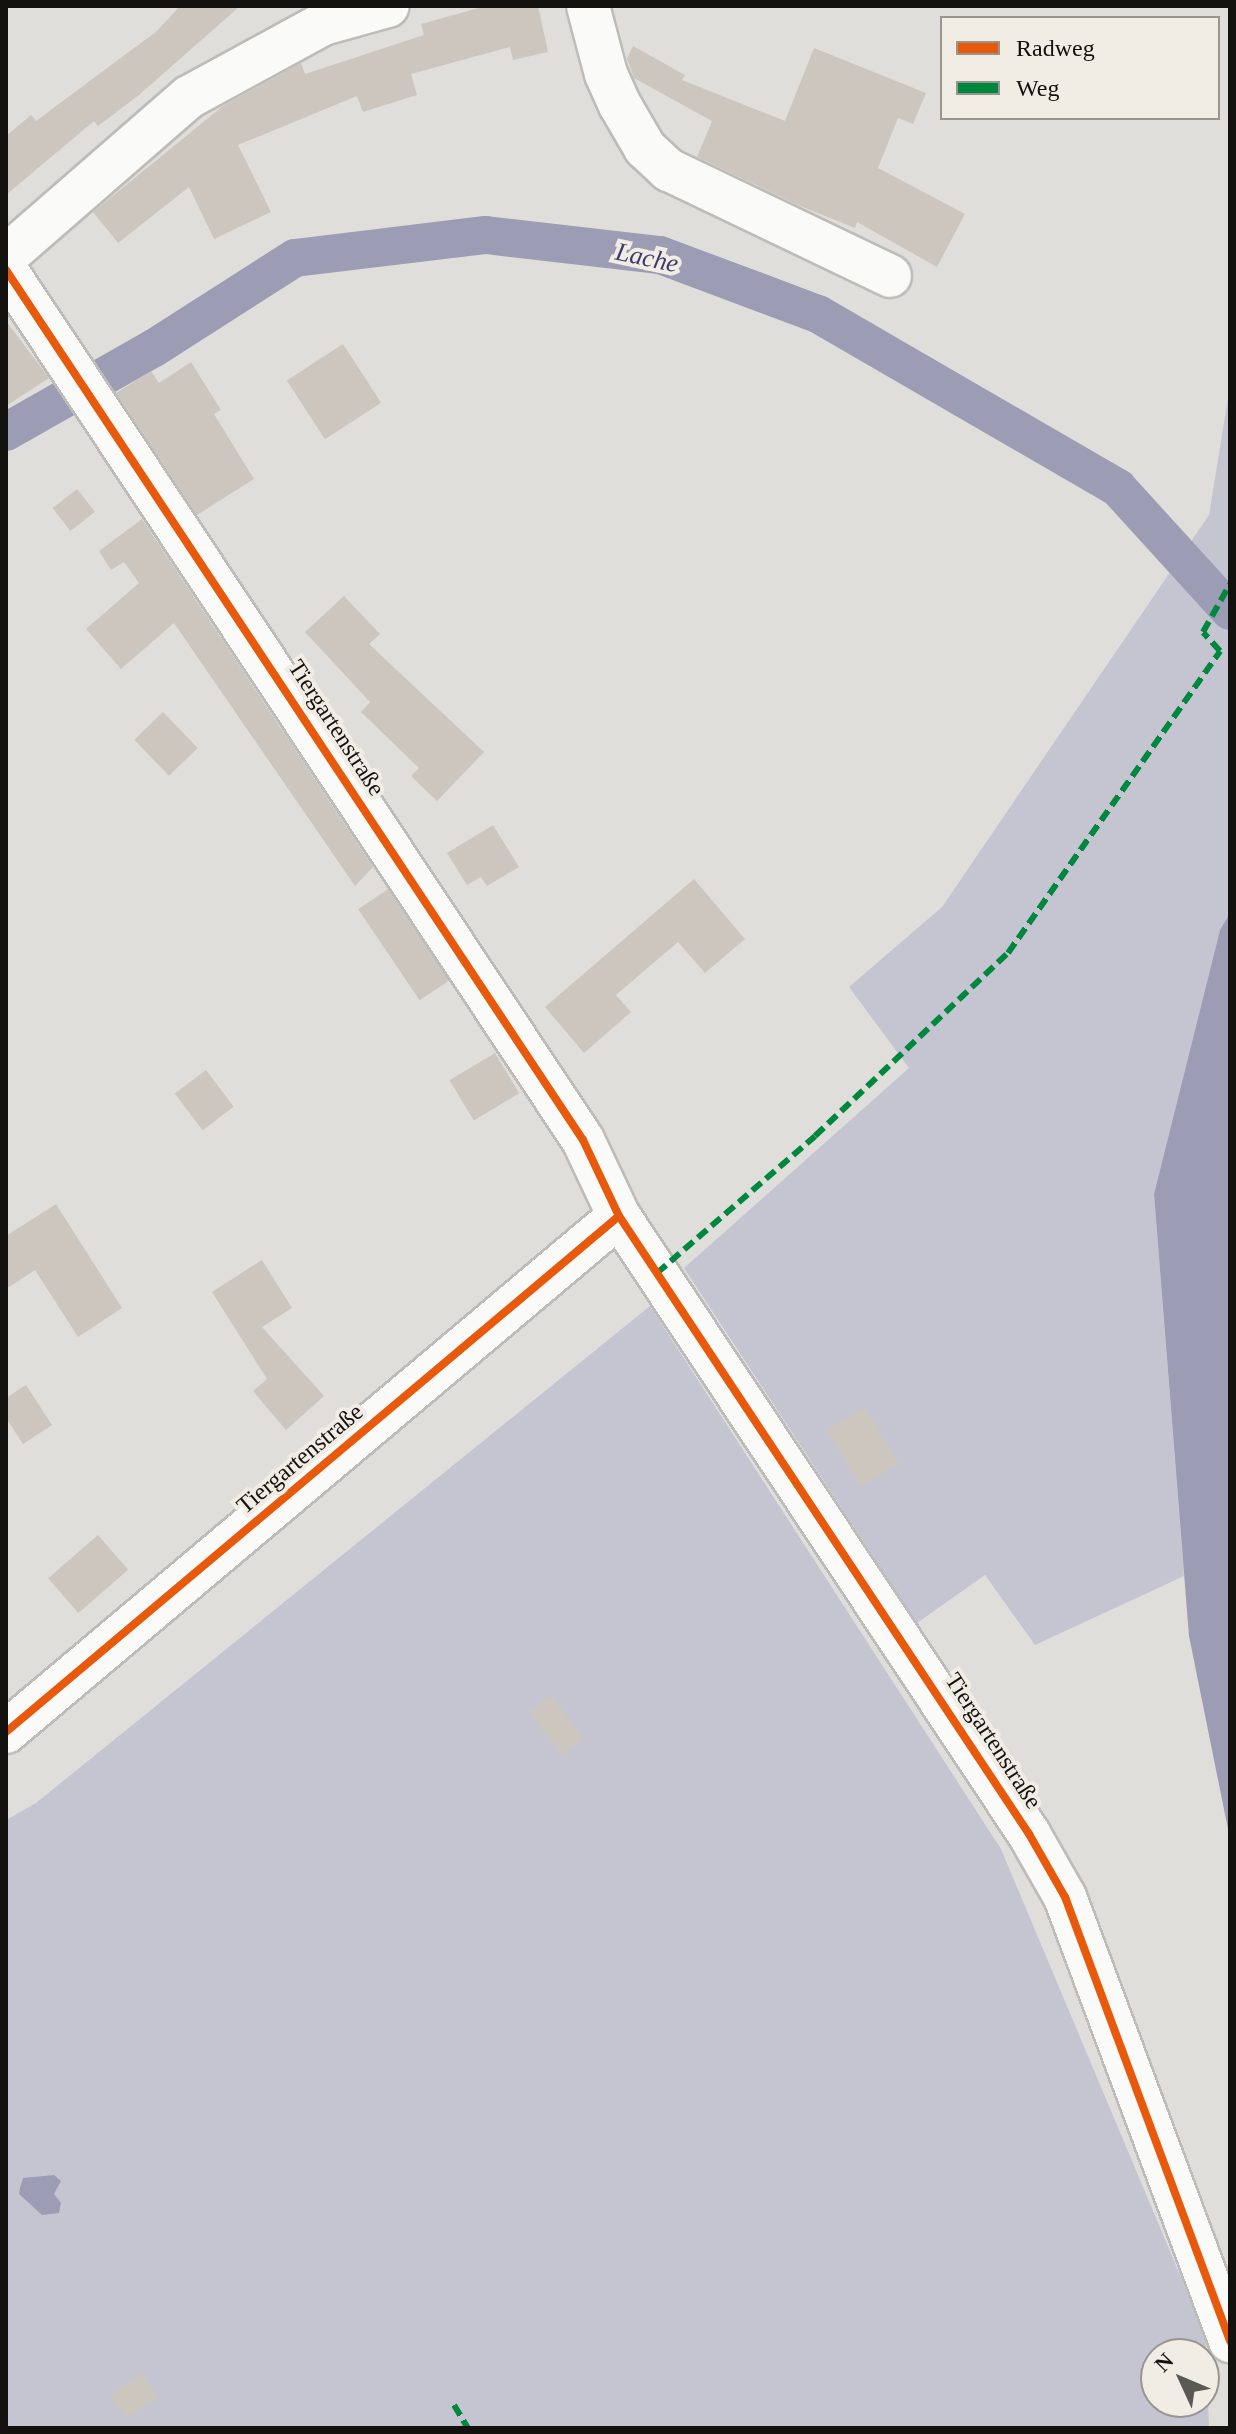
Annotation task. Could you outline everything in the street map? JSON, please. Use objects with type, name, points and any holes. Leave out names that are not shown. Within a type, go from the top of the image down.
[{"type":"street","points":[[6,256],[189,97],[323,24],[388,6]]},
{"type":"street","points":[[588,6],[606,74],[620,105],[645,148],[669,170],[890,276]]},
{"type":"street","name":"Tiergartenstraße","points":[[6,270],[112,424],[583,1140],[619,1216],[973,1742],[1065,1897],[1230,2341]]},
{"type":"street","name":"Tiergartenstraße","points":[[6,1732],[619,1216]]},
{"type":"shaded area","points":[[1230,386],[1230,913],[1220,930],[1154,1194],[1184,1576],[1035,1645],[985,1575],[917,1623],[684,1268],[909,1068],[849,987],[942,907],[1209,515]]},
{"type":"shaded area","points":[[650,1306],[1001,1849],[1206,2337],[1140,2338],[1140,2418],[1209,2418],[1209,2428],[6,2428],[6,1820],[36,1803]]},
{"type":"water","points":[[1230,913],[1230,1839],[1189,1636],[1154,1194],[1220,930]]},
{"type":"water","points":[[54,2175],[61,2181],[54,2194],[61,2203],[59,2213],[42,2215],[19,2194],[23,2178]]},
{"type":"building","points":[[180,6],[240,6],[139,95],[98,126],[94,121],[6,195],[6,136],[31,115],[36,121],[157,31]]},
{"type":"building","points":[[486,6],[538,6],[548,52],[513,60],[510,47],[411,74],[417,95],[363,112],[357,96],[238,145],[271,212],[214,239],[189,187],[118,243],[93,212],[223,106],[301,63],[305,74],[424,35],[421,24]]},
{"type":"building","points":[[633,46],[685,75],[682,80],[785,121],[814,48],[926,93],[913,124],[898,118],[878,168],[965,214],[937,267],[857,222],[855,228],[798,205],[697,157],[712,121],[634,78],[627,58]]},
{"type":"building","points":[[6,321],[49,378],[6,406]]},
{"type":"building","points":[[343,344],[381,403],[325,439],[287,380]]},
{"type":"building","points":[[191,362],[221,410],[214,414],[254,479],[197,515],[116,393],[151,371],[159,383]]},
{"type":"building","points":[[77,489],[95,512],[70,531],[53,508]]},
{"type":"building","points":[[142,519],[373,867],[355,886],[174,623],[121,669],[86,629],[139,583],[124,562],[111,570],[99,551]]},
{"type":"building","points":[[344,596],[380,634],[369,644],[484,752],[437,801],[411,776],[419,768],[361,712],[370,702],[305,632]]},
{"type":"building","points":[[163,712],[198,748],[169,776],[134,740]]},
{"type":"building","points":[[493,825],[519,867],[487,886],[481,877],[467,885],[447,853]]},
{"type":"building","points":[[694,879],[745,939],[705,973],[678,942],[616,995],[631,1012],[584,1053],[545,1007]]},
{"type":"building","points":[[388,889],[450,980],[420,1000],[358,909]]},
{"type":"building","points":[[495,1053],[519,1093],[474,1121],[450,1080]]},
{"type":"building","points":[[206,1070],[234,1107],[203,1130],[175,1093]]},
{"type":"building","points":[[56,1204],[122,1308],[78,1337],[35,1270],[6,1289],[6,1236]]},
{"type":"building","points":[[262,1260],[292,1308],[262,1327],[324,1396],[286,1430],[253,1391],[267,1379],[212,1292]]},
{"type":"building","points":[[26,1385],[52,1425],[23,1444],[6,1418],[6,1398]]},
{"type":"building","points":[[865,1407],[899,1464],[860,1487],[826,1430]]},
{"type":"building","points":[[98,1535],[128,1570],[78,1613],[48,1578]]},
{"type":"building","points":[[551,1695],[584,1739],[562,1756],[529,1712]]},
{"type":"building","points":[[142,2373],[158,2397],[126,2419],[110,2395]]},
{"type":"waterway","name":"Lache","points":[[6,432],[154,348],[295,258],[486,235],[660,255],[818,314],[1118,488],[1230,611]]},
{"type":"marked path","points":[[657,1273],[815,1136],[1008,953],[1220,651],[1203,632],[1230,584]]},
{"type":"marked path","points":[[454,2405],[468,2428]]},
{"type":"cycle path","points":[[6,270],[583,1140],[619,1216],[1029,1834],[1065,1897],[1230,2341]]},
{"type":"cycle path","points":[[6,1732],[619,1216]]}]
